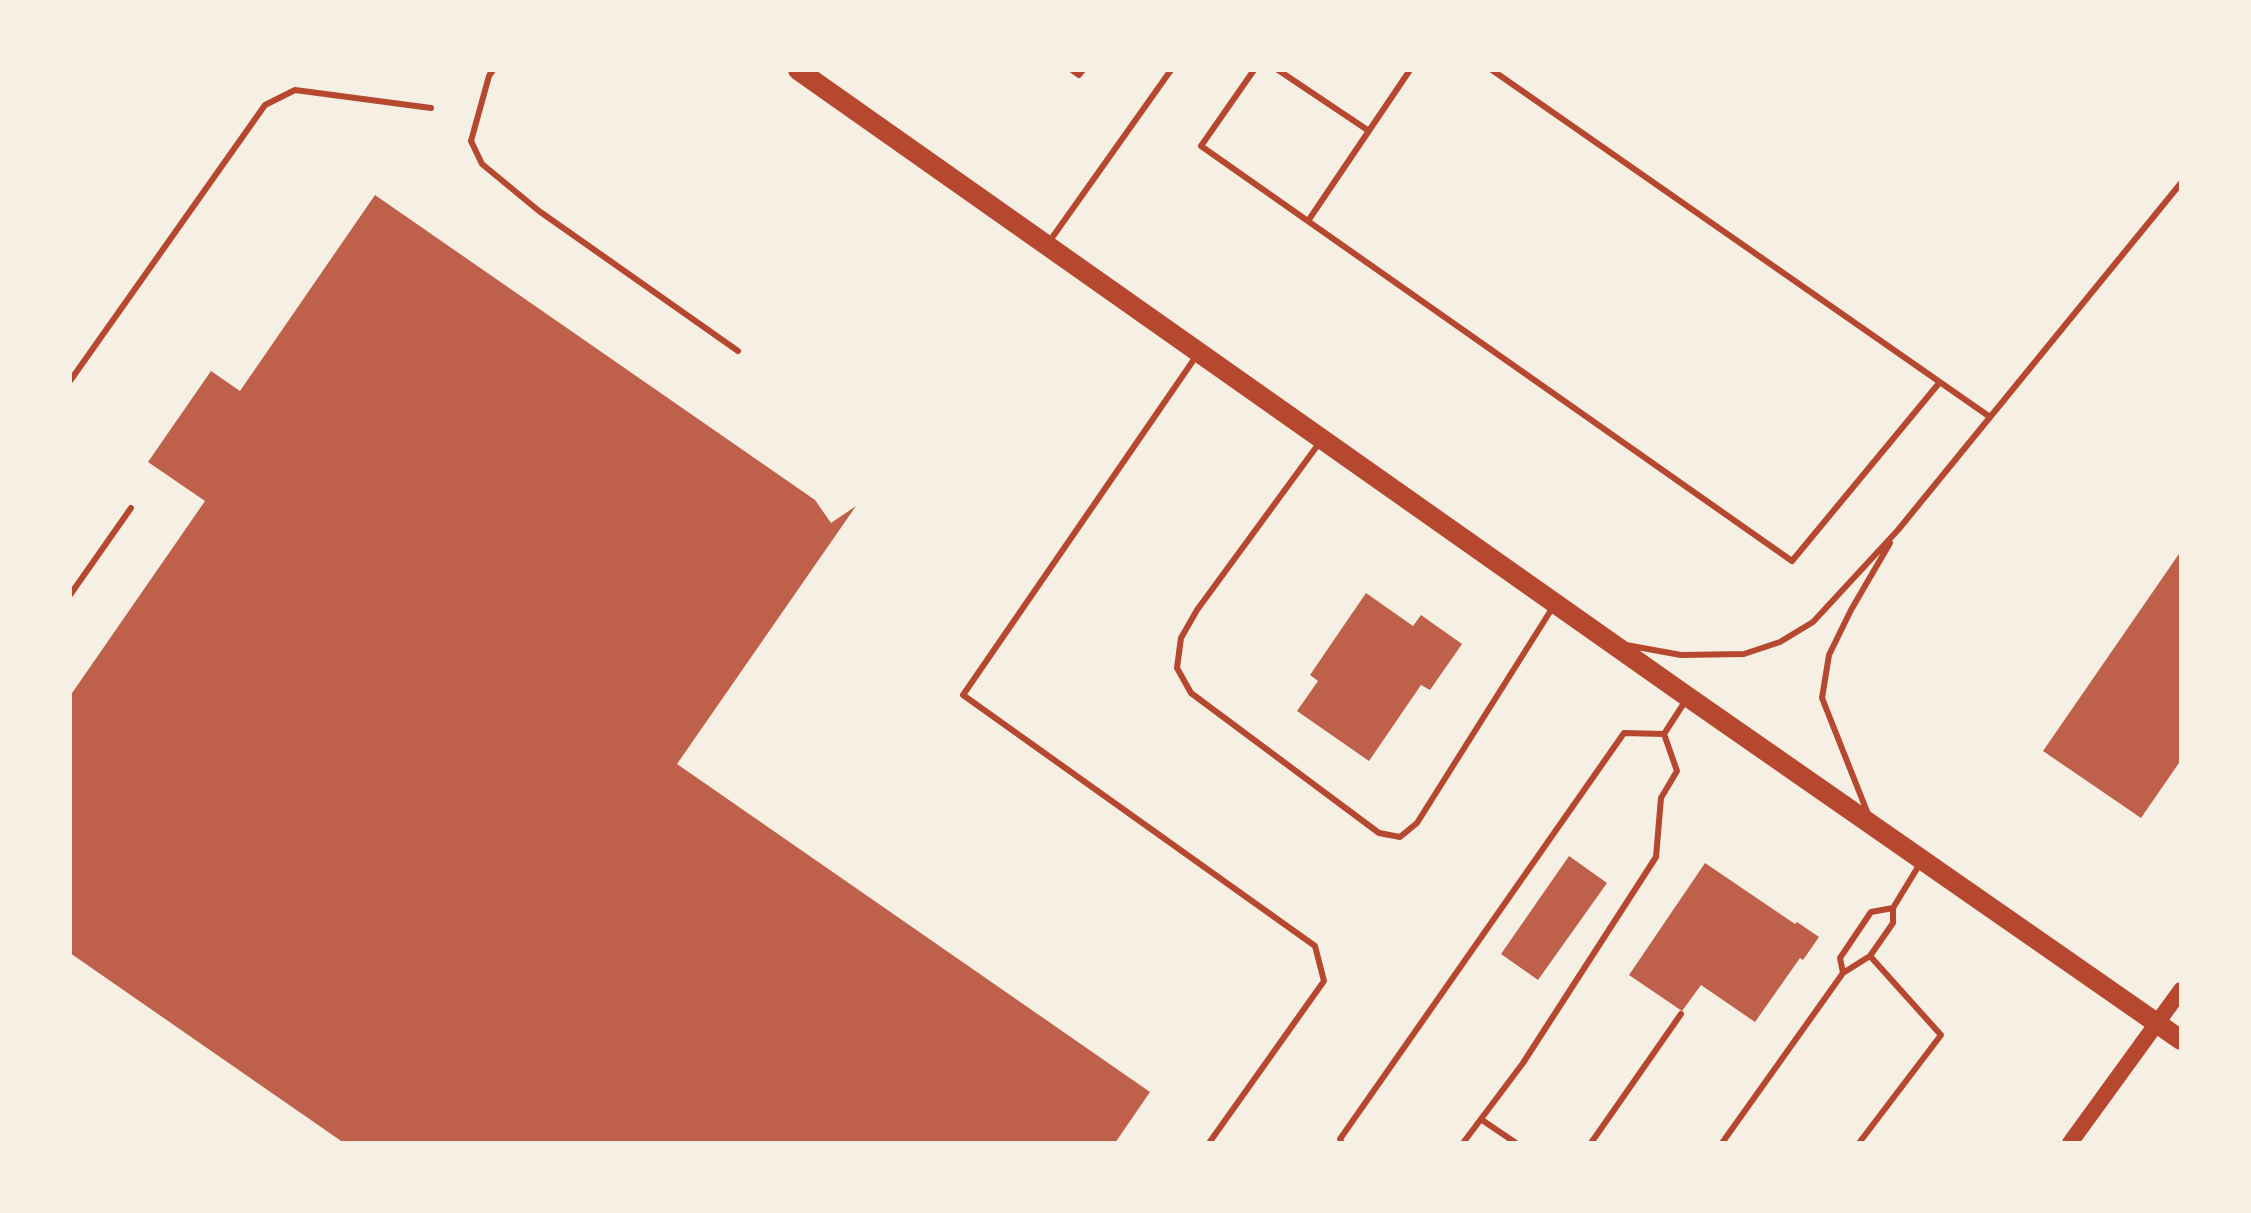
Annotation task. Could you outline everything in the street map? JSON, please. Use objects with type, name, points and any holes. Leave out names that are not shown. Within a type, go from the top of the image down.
[{"type":"main road","points":[[798,70],[2181,1040]]},
{"type":"main road","points":[[2070,1143],[2181,990]]},
{"type":"lane","points":[[493,70],[471,141],[482,164],[539,211],[738,351]]},
{"type":"lane","points":[[1072,70],[1079,75],[1083,70]]},
{"type":"lane","points":[[1047,245],[1171,70]]},
{"type":"lane","points":[[1254,70],[1201,146],[1792,561],[1940,382]]},
{"type":"lane","points":[[1278,70],[1369,131]]},
{"type":"lane","points":[[1308,221],[1410,70]]},
{"type":"lane","points":[[1492,70],[1990,417]]},
{"type":"lane","points":[[70,381],[265,105],[295,90],[431,108]]},
{"type":"lane","points":[[1612,643],[1681,655],[1744,654],[1780,642],[1813,622],[1898,530],[2181,183]]},
{"type":"lane","points":[[1199,352],[963,695],[1315,946],[1324,981],[1209,1143]]},
{"type":"lane","points":[[1322,439],[1197,610],[1181,638],[1177,668],[1191,693],[1379,833],[1400,837],[1417,823],[1555,603]]},
{"type":"lane","points":[[70,595],[131,508]]},
{"type":"lane","points":[[1872,825],[1822,698],[1829,655],[1851,610],[1898,530]]},
{"type":"lane","points":[[1664,734],[1688,697]]},
{"type":"lane","points":[[1342,1143],[1340,1139],[1624,733],[1664,734]]},
{"type":"lane","points":[[1463,1143],[1523,1063],[1656,857],[1661,798],[1677,771],[1664,734]]},
{"type":"lane","points":[[1722,1143],[1843,973],[1870,956],[1893,923],[1893,908],[1923,859]]},
{"type":"lane","points":[[1843,973],[1840,958],[1871,912],[1893,908]]},
{"type":"lane","points":[[1859,1143],[1941,1035],[1870,956]]},
{"type":"lane","points":[[1591,1143],[1681,1014]]},
{"type":"lane","points":[[1482,1120],[1516,1143]]},
{"type":"building","points":[[375,195],[815,500],[831,523],[856,506],[677,764],[1150,1092],[1115,1143],[344,1143],[70,953],[70,696],[205,501],[148,462],[211,371],[240,391]]},
{"type":"building","points":[[2181,551],[2181,760],[2141,818],[2043,751]]},
{"type":"building","points":[[1366,593],[1413,626],[1421,615],[1462,644],[1430,690],[1421,685],[1369,761],[1297,711],[1318,681],[1310,675]]},
{"type":"building","points":[[1569,856],[1607,883],[1538,980],[1501,954]]},
{"type":"building","points":[[1705,863],[1819,937],[1803,960],[1800,958],[1755,1022],[1701,985],[1682,1011],[1629,975]]}]
